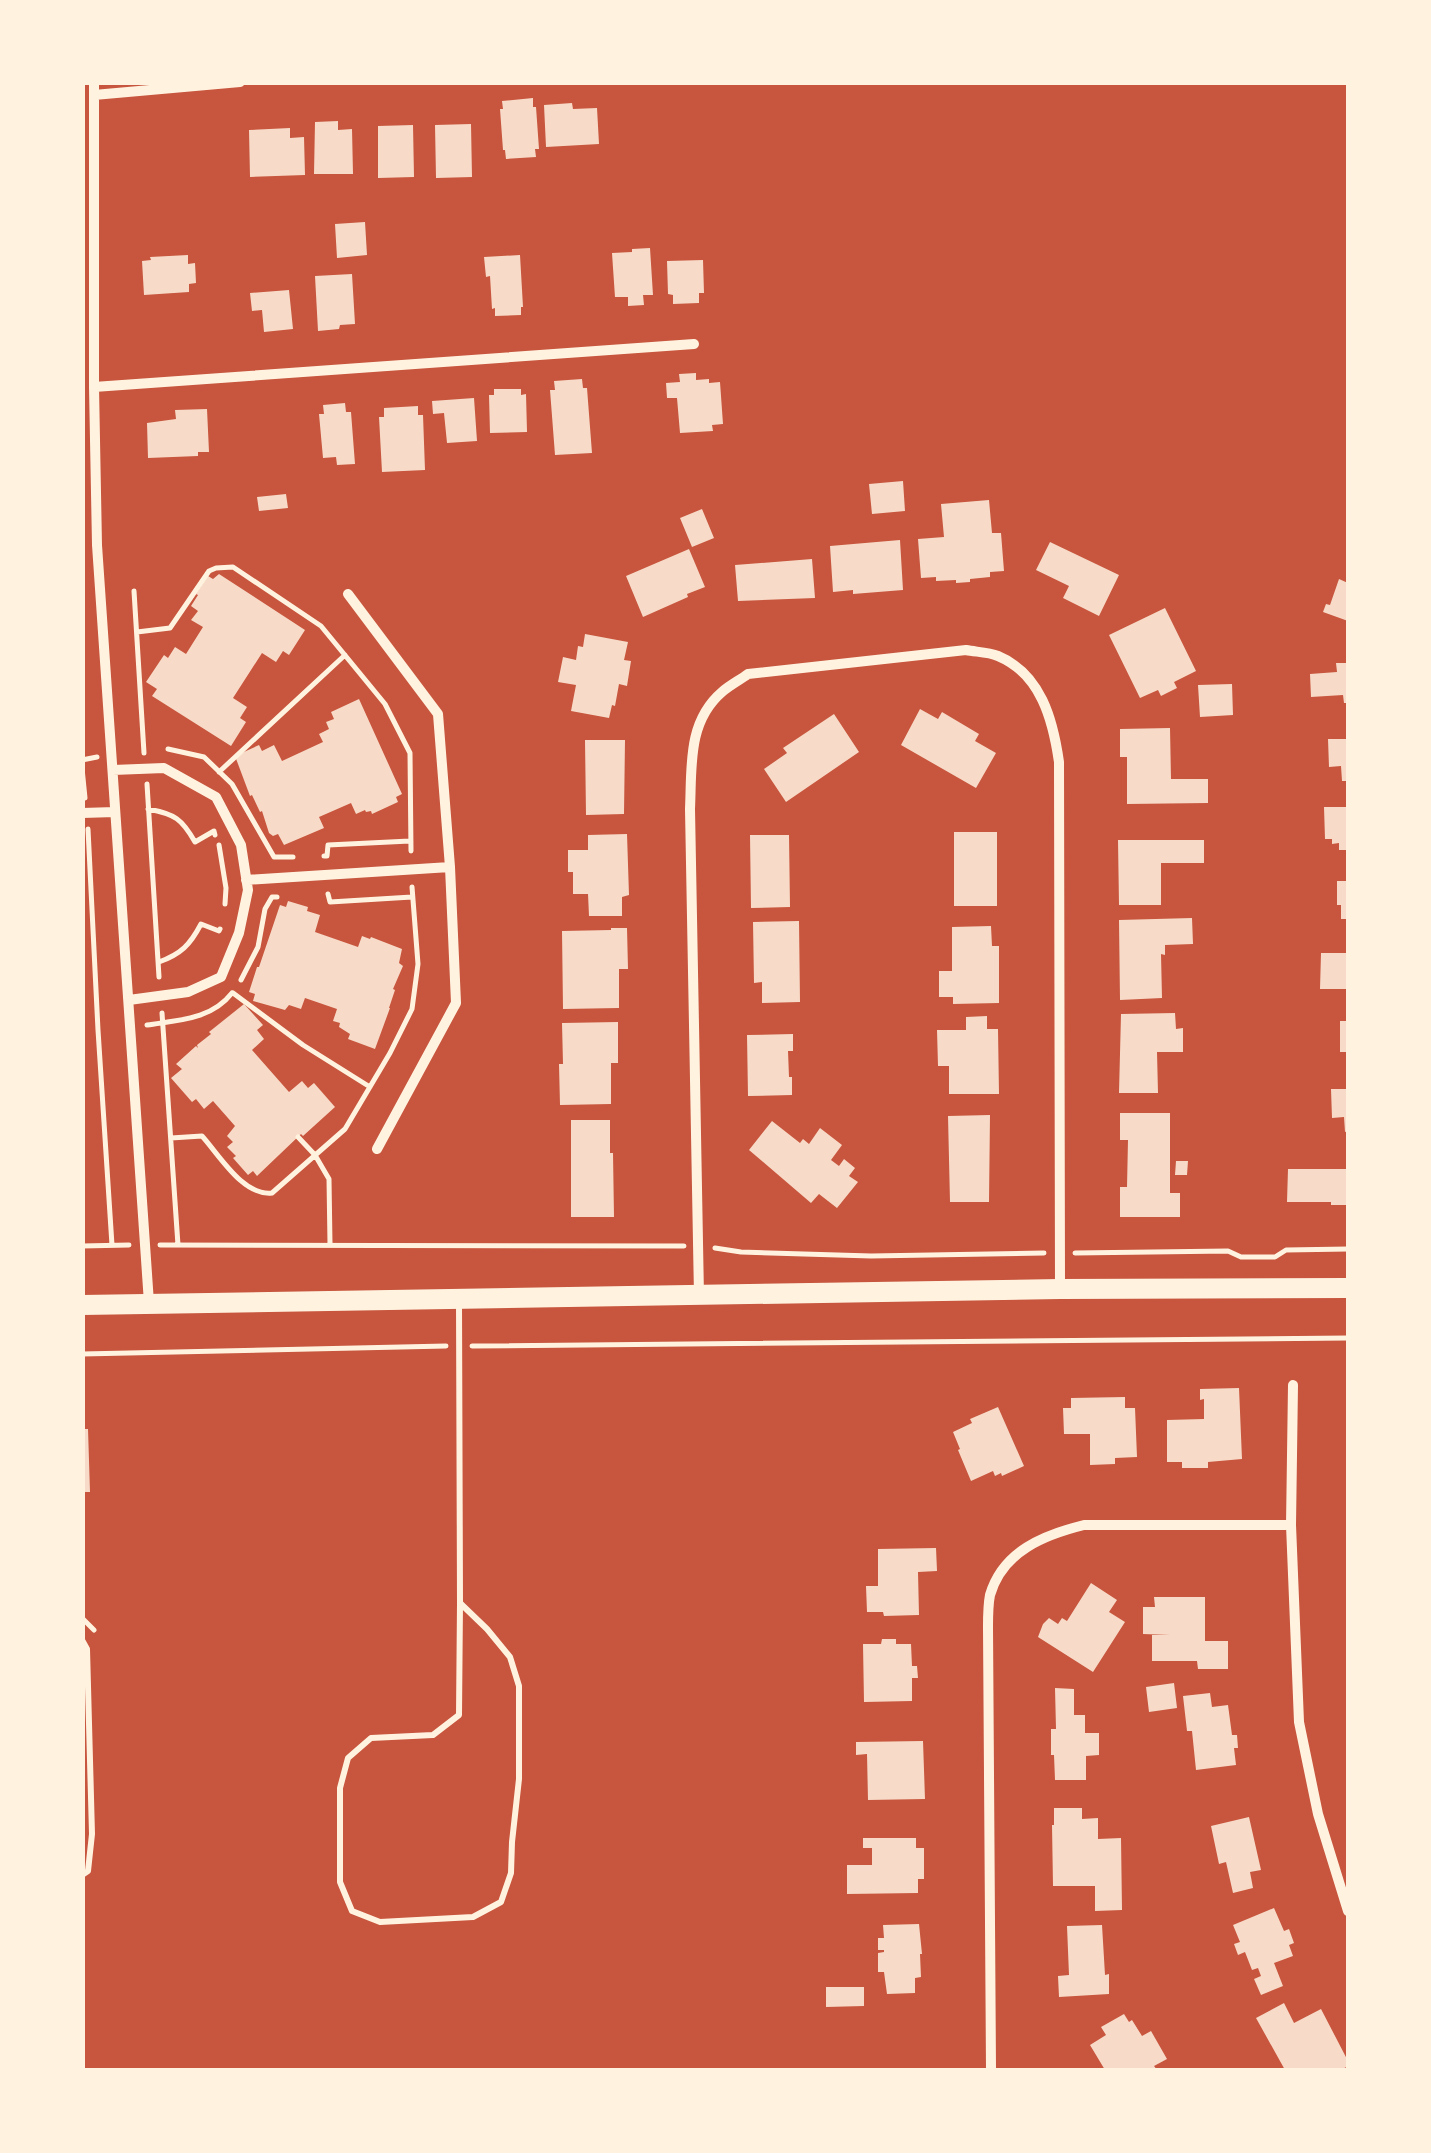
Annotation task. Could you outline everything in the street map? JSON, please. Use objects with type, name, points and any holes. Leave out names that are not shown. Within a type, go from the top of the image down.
[{"type":"main road","points":[[82,1305],[1348,1288]]},
{"type":"street","points":[[94,82],[97,545],[150,1304]]},
{"type":"street","points":[[94,95],[240,82]]},
{"type":"street","points":[[94,387],[694,344]]},
{"type":"street","points":[[82,546],[97,545]]},
{"type":"street","points":[[348,594],[438,714],[450,866],[456,1003],[377,1149]]},
{"type":"street","points":[[699,1296],[690,809],[692,748],[701,718],[721,692],[748,674],[966,650],[998,656],[1024,674],[1044,700],[1054,730],[1058,762],[1060,1290]]},
{"type":"street","points":[[112,770],[164,768],[216,797],[241,845],[248,890],[239,933],[221,977],[188,992],[128,1000]]},
{"type":"street","points":[[85,813],[116,812]]},
{"type":"street","points":[[246,880],[450,866]]},
{"type":"street","points":[[1293,1386],[1292,1524],[1299,1722],[1318,1814],[1348,1911]]},
{"type":"street","points":[[991,2070],[988,1628],[990,1596],[1004,1568],[1026,1546],[1054,1533],[1084,1526],[1292,1524]]},
{"type":"lane","points":[[459,1300],[458,1714],[433,1735],[371,1738],[348,1758],[340,1788],[340,1882],[352,1911],[380,1922],[473,1917],[501,1902],[511,1873],[518,1780],[519,1686],[510,1657],[460,1603]]},
{"type":"lane","points":[[82,1640],[87,1649],[92,1834],[88,1871],[82,1875]]},
{"type":"path","points":[[134,592],[178,1244]]},
{"type":"path","points":[[219,772],[344,655]]},
{"type":"path","points":[[144,752],[168,749],[204,757],[232,784],[274,857],[327,856],[328,845],[410,841]]},
{"type":"path","points":[[82,768],[112,1245]]},
{"type":"path","points":[[148,809],[178,818],[195,842],[214,832],[224,863],[224,912]]},
{"type":"path","points":[[328,894],[330,902],[412,897]]},
{"type":"path","points":[[98,1030],[188,1021],[224,1003],[244,977],[258,947],[265,910],[272,898],[291,896]]},
{"type":"path","points":[[159,962],[187,948],[200,924],[219,932],[222,922]]},
{"type":"path","points":[[232,992],[303,1045],[370,1087]]},
{"type":"path","points":[[298,1137],[329,1179],[330,1244]]},
{"type":"path","points":[[82,1246],[698,1246],[741,1252],[871,1256],[1228,1251],[1241,1256],[1275,1257],[1286,1250],[1348,1250]]},
{"type":"path","points":[[82,1354],[459,1346],[1348,1338]]},
{"type":"building","points":[[533,98],[539,149],[535,149],[536,157],[506,159],[502,101]]},
{"type":"building","points":[[572,103],[573,109],[597,108],[599,144],[546,147],[544,105]]},
{"type":"building","points":[[338,121],[338,130],[352,129],[353,174],[314,174],[315,122]]},
{"type":"building","points":[[471,124],[472,177],[436,178],[435,125]]},
{"type":"building","points":[[413,125],[414,177],[378,178],[378,126]]},
{"type":"building","points":[[290,128],[290,138],[304,137],[305,175],[250,177],[249,130]]},
{"type":"building","points":[[365,222],[367,255],[337,258],[335,224]]},
{"type":"building","points":[[650,248],[653,295],[643,295],[644,305],[628,306],[628,297],[615,297],[612,253]]},
{"type":"building","points":[[188,255],[188,264],[195,263],[196,283],[189,284],[189,292],[144,295],[142,261]]},
{"type":"building","points":[[520,255],[521,315],[495,316],[484,257]]},
{"type":"building","points":[[703,260],[704,293],[699,293],[699,303],[673,304],[673,295],[668,294],[667,261]]},
{"type":"building","points":[[352,274],[355,324],[318,331],[315,276]]},
{"type":"building","points":[[289,290],[293,329],[264,332],[262,310],[252,311],[250,293]]},
{"type":"building","points":[[696,373],[696,380],[720,382],[723,424],[712,425],[713,431],[680,433],[677,398],[667,398],[666,383],[680,382],[679,374]]},
{"type":"building","points":[[582,379],[583,388],[587,388],[592,453],[555,455],[550,390],[555,390],[554,381]]},
{"type":"building","points":[[494,389],[521,389],[521,395],[526,394],[527,432],[490,433],[489,395],[494,395]]},
{"type":"building","points":[[474,398],[477,441],[447,443],[444,413],[433,414],[432,401]]},
{"type":"building","points":[[345,403],[346,412],[351,412],[355,464],[337,465],[336,457],[323,458],[319,414],[324,414],[323,405]]},
{"type":"building","points":[[418,406],[418,415],[423,415],[425,470],[382,472],[379,417],[384,417],[384,408]]},
{"type":"building","points":[[207,409],[209,452],[148,458],[147,423],[176,419],[175,410]]},
{"type":"building","points":[[903,481],[905,511],[872,514],[869,484]]},
{"type":"building","points":[[286,494],[288,508],[259,511],[257,497]]},
{"type":"building","points":[[989,500],[992,533],[1001,533],[1004,571],[990,572],[990,577],[970,582],[921,578],[918,539],[944,537],[941,504]]},
{"type":"building","points":[[702,509],[714,538],[692,547],[680,518]]},
{"type":"building","points":[[900,540],[903,590],[833,592],[830,546]]},
{"type":"building","points":[[1050,542],[1119,575],[1099,616],[1063,598],[1069,586],[1036,570]]},
{"type":"building","points":[[689,549],[705,587],[643,617],[626,576]]},
{"type":"building","points":[[812,559],[815,598],[738,601],[735,565]]},
{"type":"building","points":[[219,574],[305,630],[289,655],[283,651],[276,662],[262,653],[233,698],[247,707],[240,718],[246,722],[231,746],[152,696],[157,689],[146,682],[164,655],[168,658],[175,647],[186,654],[203,627],[191,620],[198,611],[191,606],[208,576],[213,579]]},
{"type":"building","points":[[1339,579],[1348,583],[1348,621],[1323,612],[1326,604],[1330,605]]},
{"type":"building","points":[[1165,608],[1196,671],[1174,682],[1177,688],[1161,696],[1158,690],[1140,698],[1109,635]]},
{"type":"building","points":[[585,634],[628,642],[624,660],[631,661],[627,686],[619,684],[609,718],[571,711],[576,685],[558,682],[563,657],[576,660]]},
{"type":"building","points":[[1336,663],[1348,663],[1348,703],[1344,703],[1343,695],[1311,697],[1310,674],[1337,672]]},
{"type":"building","points":[[1232,684],[1233,715],[1200,717],[1198,685]]},
{"type":"building","points":[[359,699],[402,794],[396,797],[398,802],[372,814],[365,810],[356,814],[351,803],[319,817],[324,828],[284,845],[278,834],[269,833],[235,756],[259,745],[262,751],[274,745],[282,761],[323,742],[319,734],[329,729],[326,722],[334,719],[331,712]]},
{"type":"building","points":[[920,709],[938,719],[942,712],[979,734],[975,741],[996,753],[976,788],[901,745]]},
{"type":"building","points":[[834,714],[859,752],[786,802],[764,769],[787,753],[783,748]]},
{"type":"building","points":[[1170,728],[1171,779],[1208,779],[1208,803],[1127,804],[1127,757],[1120,757],[1120,729]]},
{"type":"building","points":[[1328,739],[1348,739],[1348,781],[1342,781],[1341,766],[1329,767]]},
{"type":"building","points":[[585,740],[625,740],[624,814],[586,815]]},
{"type":"building","points":[[1324,807],[1348,807],[1348,850],[1339,850],[1339,843],[1325,839]]},
{"type":"building","points":[[954,832],[997,832],[997,906],[954,906]]},
{"type":"building","points":[[627,834],[629,895],[622,897],[622,916],[589,916],[588,894],[573,894],[568,850],[588,850],[588,835]]},
{"type":"building","points":[[750,835],[789,835],[790,907],[751,908]]},
{"type":"building","points":[[1118,840],[1204,840],[1204,863],[1161,863],[1161,905],[1119,905]]},
{"type":"building","points":[[1337,881],[1348,881],[1348,919],[1341,919]]},
{"type":"building","points":[[288,901],[320,915],[315,932],[358,947],[362,936],[402,949],[399,963],[403,966],[375,1049],[348,1039],[350,1034],[333,1021],[337,1009],[305,998],[301,1009],[289,1005],[285,1010],[253,1001],[255,994],[249,992],[257,967],[280,905],[286,907]]},
{"type":"building","points":[[1192,918],[1193,944],[1165,945],[1165,955],[1161,954],[1162,998],[1120,1000],[1119,920]]},
{"type":"building","points":[[799,921],[800,1002],[762,1003],[762,982],[754,983],[753,922]]},
{"type":"building","points":[[991,926],[992,946],[999,946],[999,1003],[953,1004],[953,997],[939,997],[939,971],[952,971],[952,927]]},
{"type":"building","points":[[627,928],[628,969],[619,969],[619,1008],[563,1009],[562,931]]},
{"type":"building","points":[[1321,953],[1348,953],[1348,989],[1320,989]]},
{"type":"building","points":[[244,1004],[263,1025],[257,1030],[264,1039],[252,1050],[289,1092],[302,1081],[308,1088],[314,1083],[335,1107],[257,1176],[253,1171],[248,1175],[227,1147],[233,1142],[227,1136],[235,1126],[213,1101],[204,1109],[196,1099],[192,1102],[171,1078],[182,1069],[176,1064]]},
{"type":"building","points":[[1175,1013],[1176,1029],[1183,1028],[1183,1052],[1157,1052],[1158,1093],[1119,1093],[1121,1014]]},
{"type":"building","points":[[987,1016],[987,1029],[998,1029],[999,1094],[949,1094],[949,1066],[938,1066],[937,1030],[966,1030],[966,1017]]},
{"type":"building","points":[[1340,1021],[1348,1021],[1348,1052],[1340,1052]]},
{"type":"building","points":[[618,1022],[618,1063],[611,1063],[611,1104],[560,1105],[562,1023]]},
{"type":"building","points":[[793,1034],[793,1051],[788,1051],[792,1095],[748,1096],[747,1035]]},
{"type":"building","points":[[1331,1089],[1348,1089],[1348,1131],[1345,1132],[1344,1117],[1332,1118]]},
{"type":"building","points":[[1120,1113],[1170,1113],[1170,1193],[1180,1193],[1180,1217],[1120,1217],[1120,1187],[1127,1187],[1128,1140],[1120,1140]]},
{"type":"building","points":[[990,1115],[989,1202],[950,1202],[948,1116]]},
{"type":"building","points":[[571,1120],[610,1120],[614,1217],[571,1217]]},
{"type":"building","points":[[772,1121],[800,1143],[803,1139],[809,1144],[820,1128],[842,1145],[831,1160],[839,1166],[844,1159],[855,1168],[849,1176],[858,1182],[837,1208],[819,1194],[811,1203],[749,1150]]},
{"type":"building","points":[[1176,1161],[1188,1161],[1187,1175],[1175,1175]]},
{"type":"building","points":[[1288,1169],[1348,1169],[1348,1205],[1287,1202]]},
{"type":"building","points":[[1239,1388],[1242,1459],[1208,1462],[1208,1468],[1182,1468],[1182,1462],[1167,1462],[1167,1420],[1204,1419],[1200,1389]]},
{"type":"building","points":[[1125,1397],[1125,1408],[1135,1408],[1137,1457],[1115,1458],[1115,1464],[1090,1465],[1090,1434],[1064,1434],[1063,1408],[1071,1408],[1071,1398]]},
{"type":"building","points":[[998,1407],[1024,1466],[1002,1476],[995,1476],[993,1471],[971,1481],[953,1432],[972,1423],[970,1419]]},
{"type":"building","points":[[82,1429],[88,1429],[90,1492],[82,1492]]},
{"type":"building","points":[[936,1548],[937,1571],[918,1572],[919,1615],[884,1616],[883,1612],[867,1612],[866,1586],[878,1586],[878,1549]]},
{"type":"building","points":[[1091,1583],[1117,1600],[1109,1612],[1125,1622],[1093,1672],[1038,1637],[1049,1618],[1058,1624],[1062,1618],[1067,1621]]},
{"type":"building","points":[[1154,1597],[1205,1597],[1205,1641],[1228,1641],[1228,1669],[1198,1669],[1197,1661],[1152,1661],[1152,1635],[1170,1635],[1143,1634],[1143,1607],[1155,1607]]},
{"type":"building","points":[[882,1639],[911,1644],[912,1666],[917,1666],[918,1678],[912,1678],[912,1701],[864,1702],[863,1644],[881,1644]]},
{"type":"building","points":[[1174,1683],[1177,1708],[1149,1712],[1146,1687]]},
{"type":"building","points":[[1055,1688],[1074,1689],[1074,1715],[1085,1715],[1085,1733],[1099,1733],[1099,1755],[1086,1756],[1086,1780],[1055,1780],[1051,1729],[1056,1729]]},
{"type":"building","points":[[1210,1693],[1212,1707],[1228,1705],[1232,1735],[1237,1735],[1236,1765],[1196,1770],[1183,1696]]},
{"type":"building","points":[[923,1741],[925,1799],[868,1800],[867,1754],[856,1755],[856,1742]]},
{"type":"building","points":[[1054,1808],[1082,1808],[1082,1819],[1098,1818],[1098,1839],[1121,1838],[1122,1910],[1095,1911],[1095,1886],[1053,1886]]},
{"type":"building","points":[[1249,1817],[1261,1870],[1250,1872],[1253,1888],[1233,1893],[1226,1862],[1219,1864],[1211,1826]]},
{"type":"building","points":[[863,1838],[916,1838],[916,1848],[924,1848],[924,1879],[918,1879],[918,1893],[847,1894],[847,1865],[872,1865],[872,1848],[863,1848]]},
{"type":"building","points":[[1274,1908],[1284,1931],[1289,1929],[1293,1956],[1274,1963],[1283,1986],[1261,1995],[1254,1979],[1261,1976],[1258,1968],[1252,1970],[1245,1952],[1238,1955],[1234,1944],[1240,1942],[1233,1925]]},
{"type":"building","points":[[919,1924],[921,1977],[915,1978],[915,1993],[887,1994],[884,1972],[878,1972],[878,1953],[884,1952],[878,1950],[878,1938],[884,1938],[883,1925]]},
{"type":"building","points":[[1102,1925],[1109,1994],[1059,1997],[1058,1976],[1069,1975],[1067,1926]]},
{"type":"building","points":[[826,1987],[864,1987],[864,2006],[826,2007]]},
{"type":"building","points":[[1284,2003],[1294,2023],[1321,2009],[1348,2066],[1341,2070],[1285,2070],[1256,2018]]},
{"type":"building","points":[[1124,2014],[1142,2036],[1151,2031],[1167,2059],[1154,2066],[1157,2070],[1105,2070],[1090,2045],[1106,2035],[1101,2027]]}]
